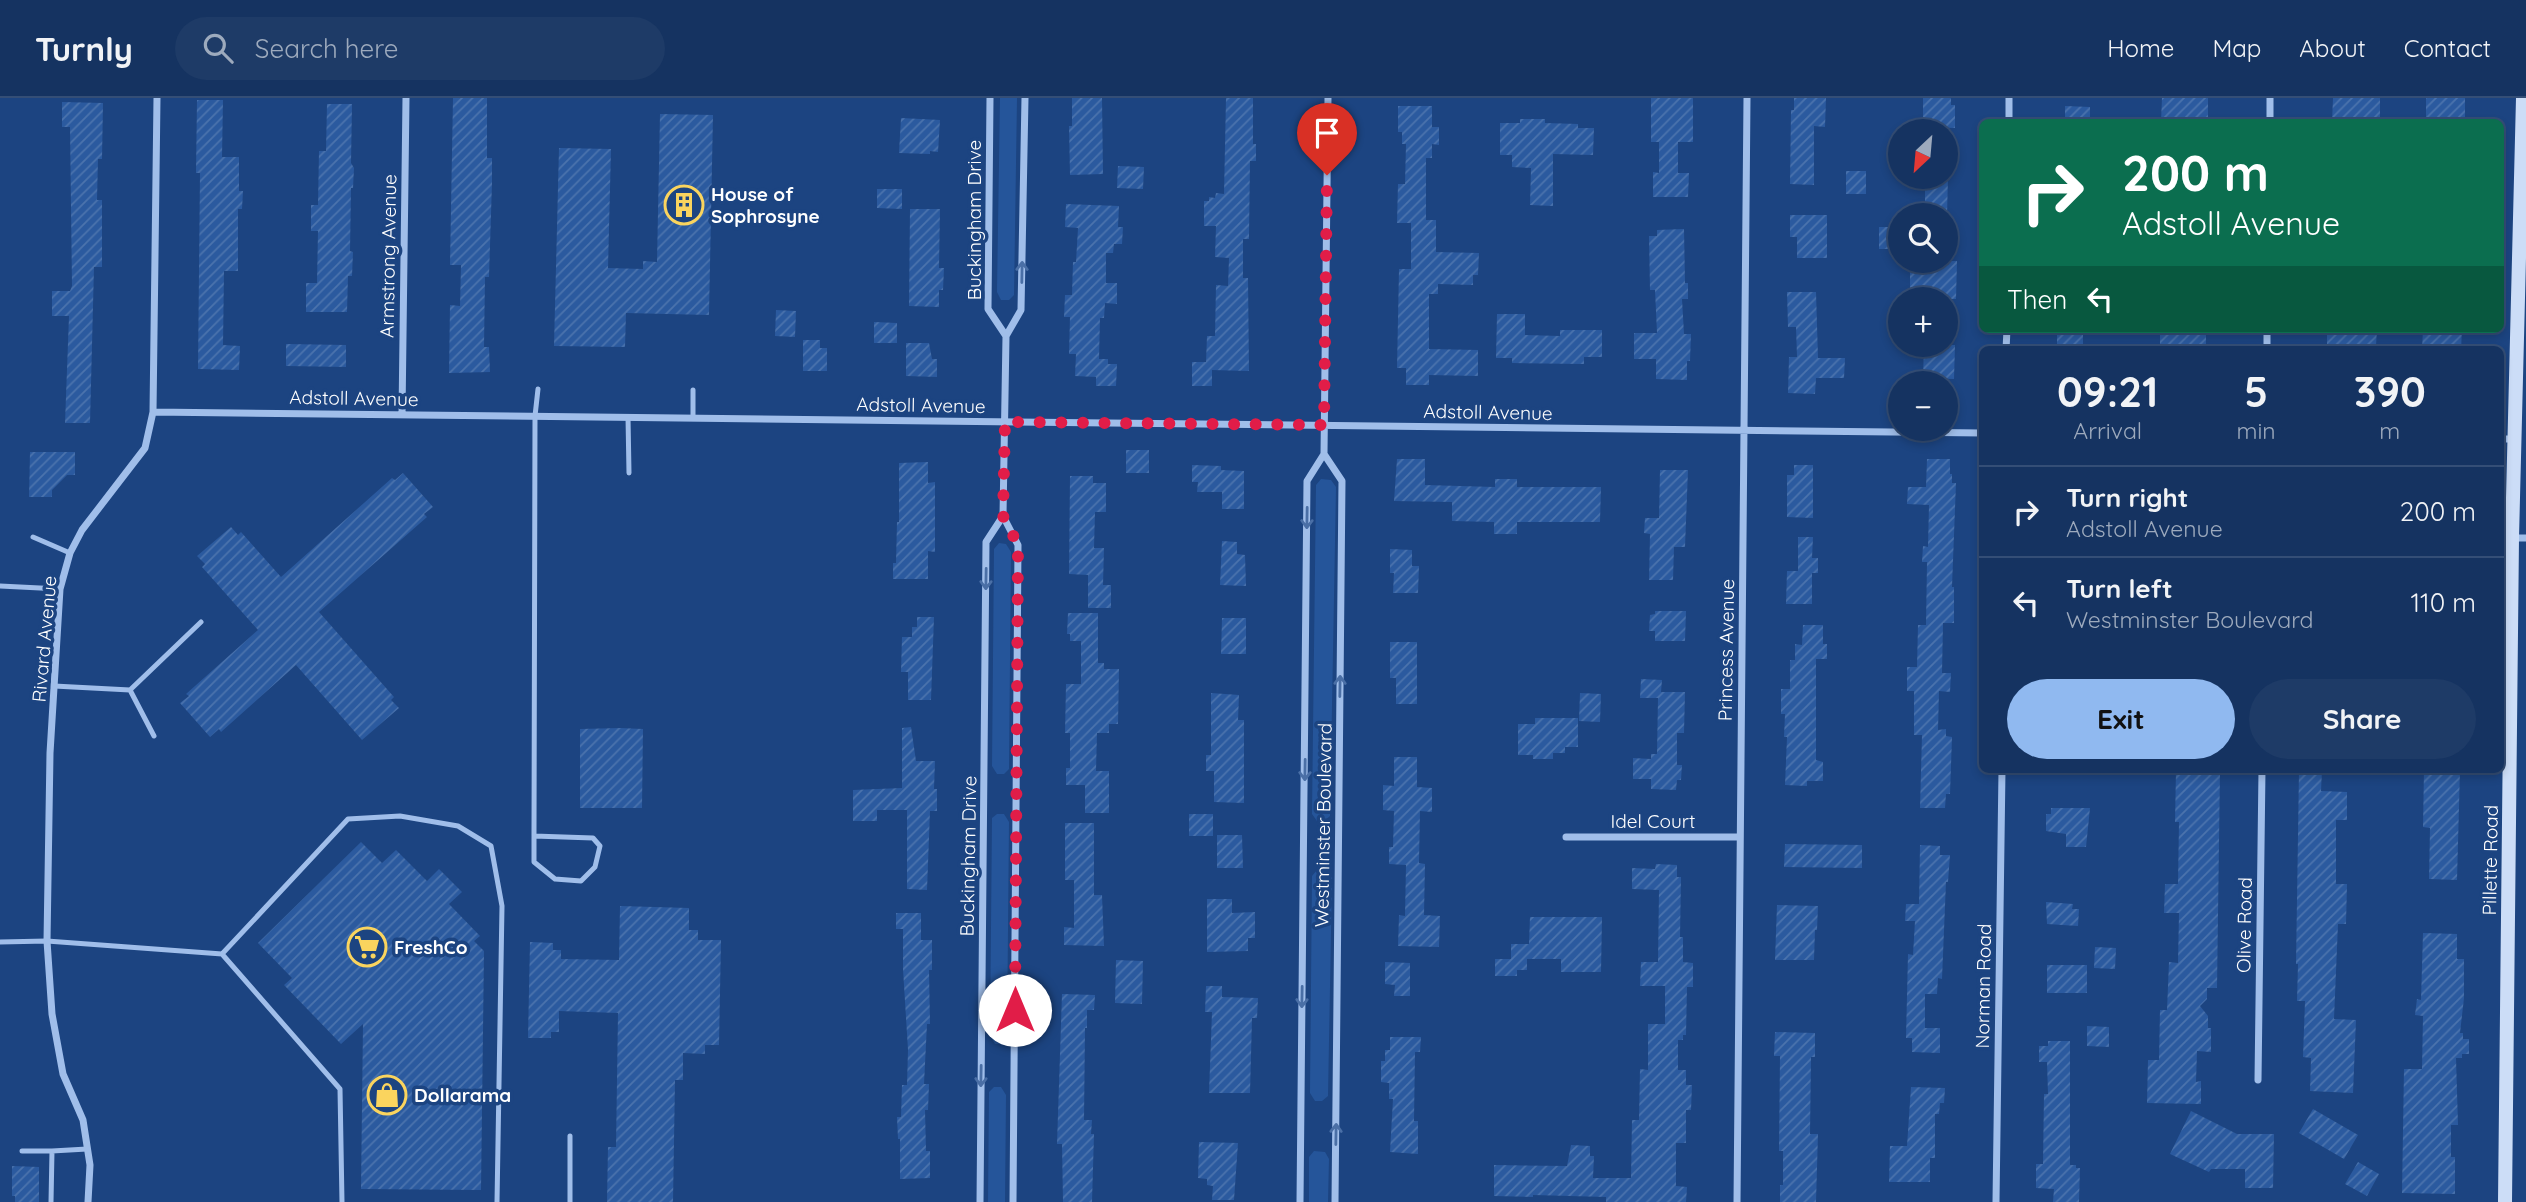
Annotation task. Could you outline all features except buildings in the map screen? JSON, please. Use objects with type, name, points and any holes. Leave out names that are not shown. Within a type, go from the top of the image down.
[{"type":"street","name":"Rivard Avenue","points":[[88,1202],[90,1164],[83,1120],[63,1074],[51,1014],[47,941],[50,753],[60,589],[70,553],[82,530],[145,448],[153,412],[157,98]]},
{"type":"street","name":"Armstrong Avenue","points":[[402,415],[406,98]]},
{"type":"street","name":"Buckingham Drive","points":[[990,98],[988,309],[1006,336]]},
{"type":"street","name":"Buckingham Drive","points":[[1013,1202],[1018,545],[1003,516],[1006,336],[1021,310],[1024,98]]},
{"type":"street","name":"Westminster Boulevard","points":[[1300,1202],[1307,481],[1324,454],[1328,98]]},
{"type":"street","name":"Princess Avenue","points":[[1737,1202],[1747,98]]},
{"type":"street","points":[[2009,119],[2010,98]]},
{"type":"street","points":[[2270,98],[2270,119]]},
{"type":"street","name":"Pillette Road","points":[[2505,1202],[2519,538],[2507,439],[2523,98]]},
{"type":"street","name":"Adstoll Avenue","points":[[153,412],[1979,433]]},
{"type":"street","name":"Westminster Boulevard","points":[[1324,454],[1342,481],[1335,1202]]},
{"type":"street","name":"Buckingham Drive","points":[[980,1202],[986,542],[1003,516]]},
{"type":"street","name":"Norman Road","points":[[1997,1202],[2001,773]]},
{"type":"street","name":"Olive Road","points":[[2258,1080],[2262,773]]},
{"type":"street","name":"Idel Court","points":[[1566,837],[1740,837]]},
{"type":"lane","points":[[534,836],[593,838],[600,846],[595,867],[581,881],[555,880],[534,862],[534,836],[535,416],[538,389]]},
{"type":"lane","points":[[692,418],[693,390]]},
{"type":"lane","points":[[628,417],[629,473]]},
{"type":"lane","points":[[33,537],[70,553]]},
{"type":"lane","points":[[0,586],[60,589]]},
{"type":"lane","points":[[54,686],[130,690],[201,622]]},
{"type":"lane","points":[[130,690],[154,736]]},
{"type":"lane","points":[[222,954],[348,819],[400,816],[458,826],[491,846],[502,906],[497,1202]]},
{"type":"lane","points":[[0,942],[47,941],[222,954],[340,1089],[342,1202]]},
{"type":"lane","points":[[570,1136],[570,1202]]},
{"type":"lane","points":[[22,1151],[87,1149]]},
{"type":"lane","points":[[51,1202],[52,1151]]},
{"type":"shaded area","points":[[1000,98],[1017,98],[1014,295],[1009,300],[1001,300],[997,292]]},
{"type":"shaded area","points":[[1321,479],[1331,480],[1336,487],[1330,816],[1324,821],[1317,821],[1312,814],[1316,485]]},
{"type":"shaded area","points":[[999,543],[1006,544],[1011,552],[1009,769],[1004,774],[997,774],[992,766],[994,549]]},
{"type":"shaded area","points":[[997,814],[1004,814],[1009,822],[1007,1039],[1002,1044],[995,1044],[990,1036],[992,818]]},
{"type":"shaded area","points":[[1317,870],[1327,871],[1332,878],[1328,1096],[1322,1101],[1315,1101],[1310,1093],[1312,876]]},
{"type":"shaded area","points":[[994,1087],[1001,1087],[1006,1095],[1005,1202],[988,1202],[989,1092]]},
{"type":"shaded area","points":[[1314,1151],[1325,1152],[1329,1159],[1328,1202],[1309,1202],[1309,1157]]},
{"type":"place","name":"House of Sophrosyne","points":[[684,205]]},
{"type":"place","name":"FreshCo","points":[[367,947]]},
{"type":"place","name":"Dollarama","points":[[387,1095]]},
{"type":"route","points":[[1015,1010],[1018,545],[1003,516],[1005,422],[1324,425],[1327,175]]}]
